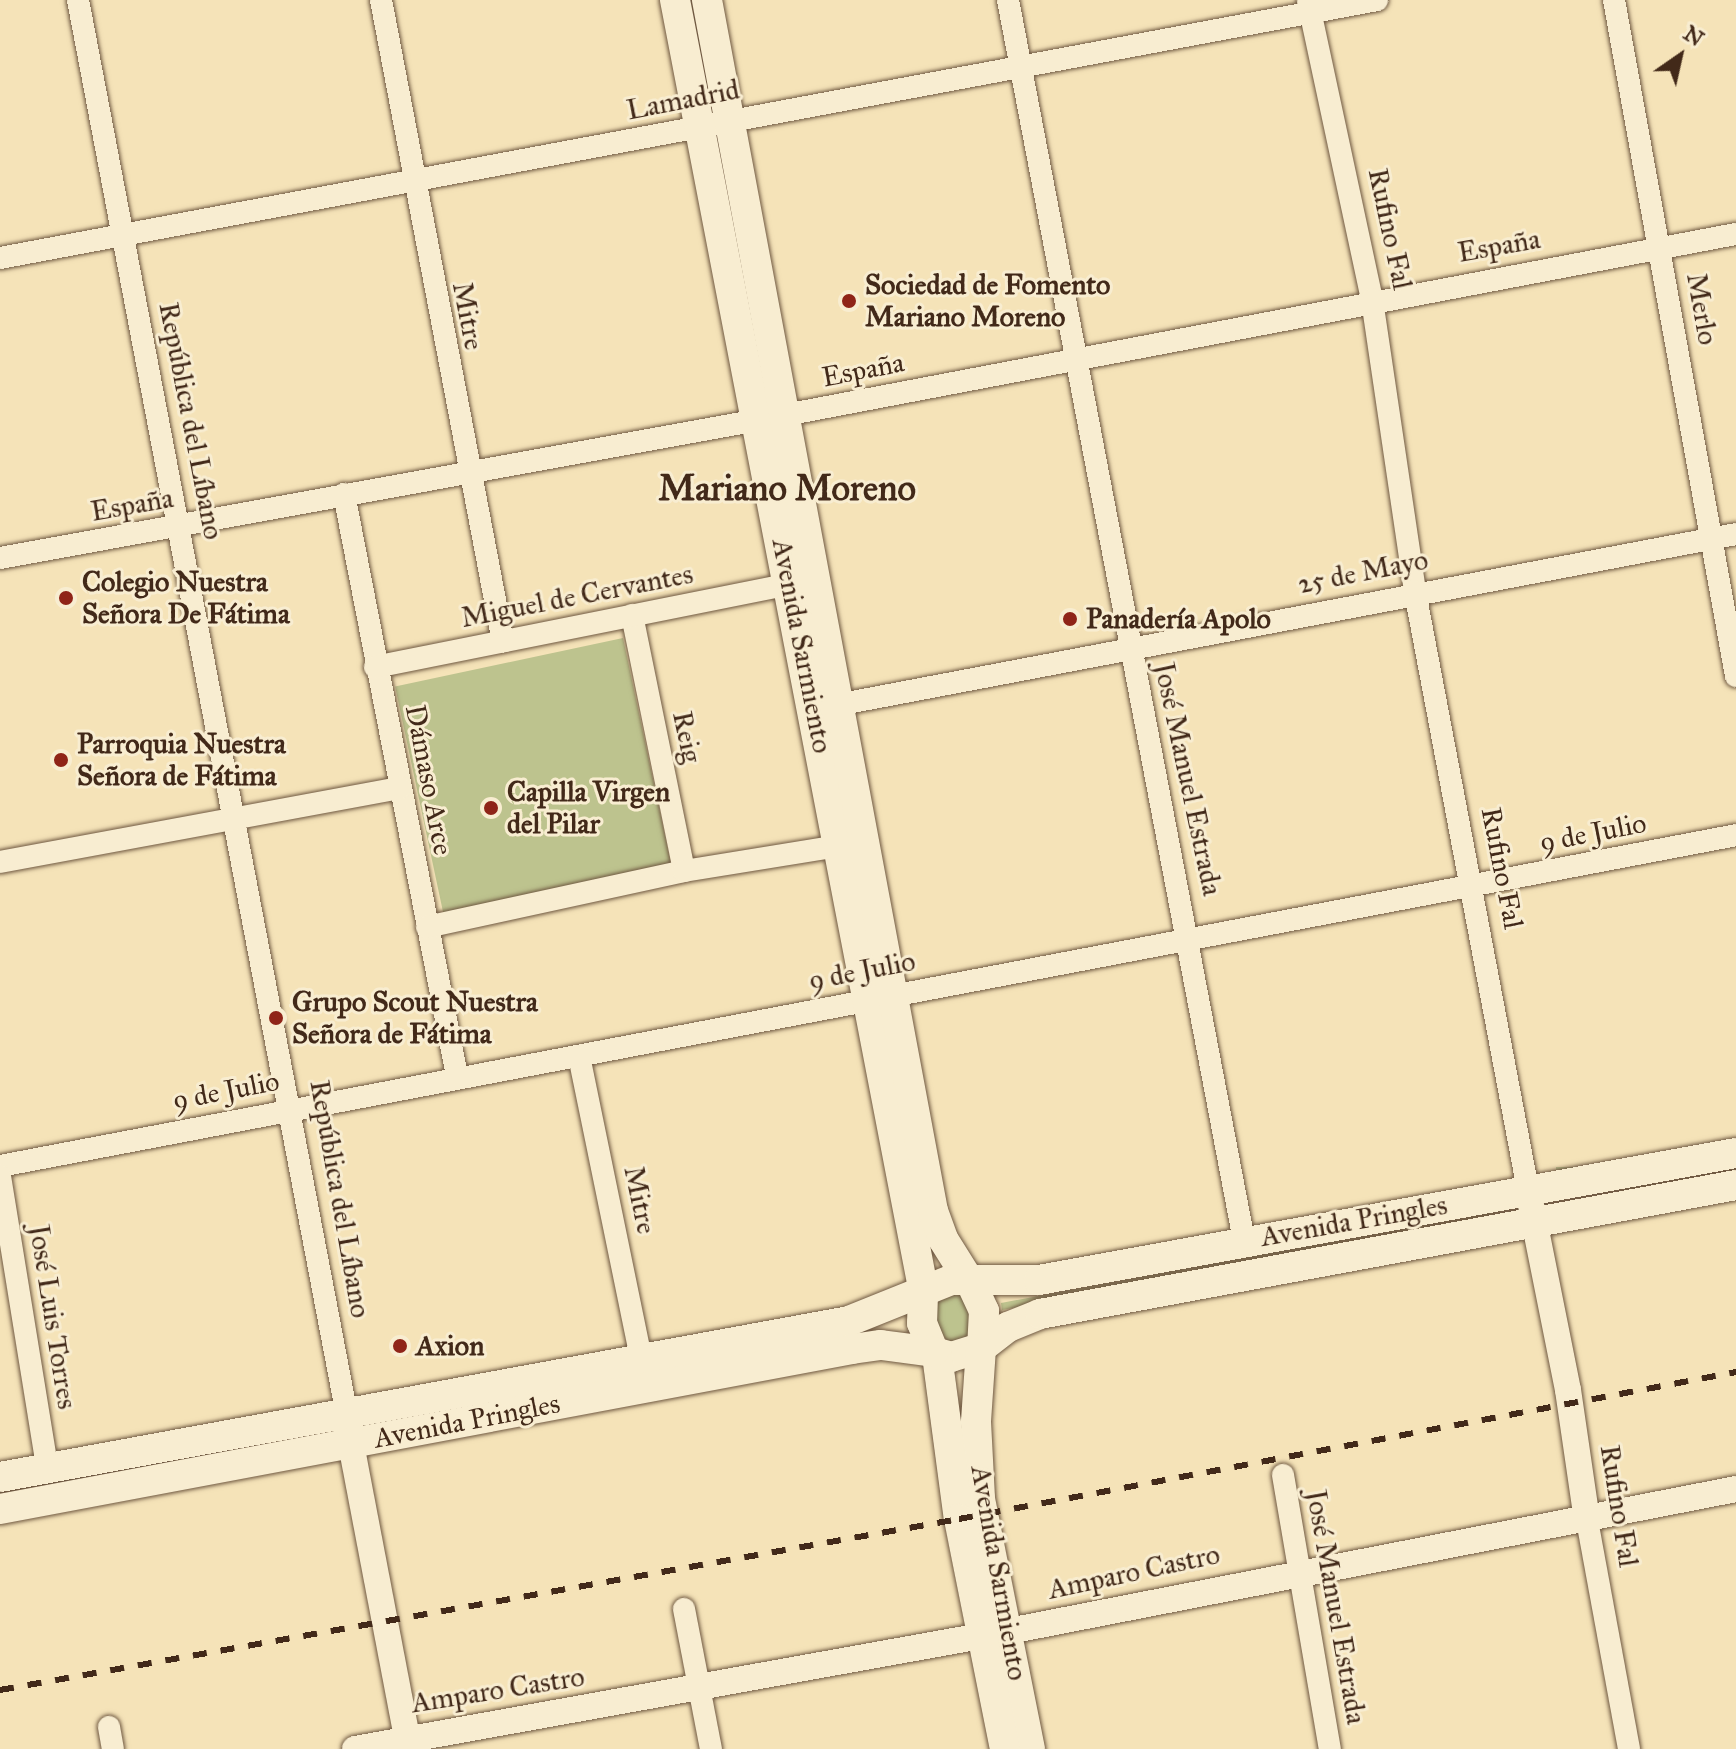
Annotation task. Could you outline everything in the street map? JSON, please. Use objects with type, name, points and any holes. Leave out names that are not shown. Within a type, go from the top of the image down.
[{"type":"main road","name":"Avenida Sarmiento","points":[[675,0],[699,129],[772,418],[881,998],[923,1294]]},
{"type":"main road","name":"Avenida Sarmiento","points":[[707,0],[730,122],[772,418],[791,584],[826,707]]},
{"type":"main road","name":"Avenida Sarmiento","points":[[881,998],[933,1211],[943,1239],[970,1282]]},
{"type":"main road","name":"Avenida Pringles","points":[[970,1282],[1039,1280],[1736,1153]]},
{"type":"main road","name":"Avenida Pringles","points":[[982,1347],[1040,1314],[1736,1185]]},
{"type":"main road","points":[[970,1282],[984,1311],[982,1347],[951,1357],[936,1354],[922,1323],[923,1294],[938,1283],[970,1282]]},
{"type":"main road","name":"Avenida Pringles","points":[[0,1477],[346,1410],[849,1321],[923,1294]]},
{"type":"main road","name":"Avenida Pringles","points":[[0,1509],[852,1349],[881,1345],[936,1354]]},
{"type":"main road","name":"Avenida Sarmiento","points":[[982,1347],[976,1422],[980,1499],[1005,1749]]},
{"type":"main road","name":"Avenida Sarmiento","points":[[936,1354],[995,1633],[1030,1749]]},
{"type":"street","name":"República del Líbano","points":[[78,0],[232,821],[292,1109],[346,1410],[349,1443],[408,1743]]},
{"type":"street","name":"Mitre","points":[[381,0],[467,471],[503,642]]},
{"type":"street","name":"José Manuel Estrada","points":[[1008,0],[1130,647],[1190,939],[1244,1241]]},
{"type":"street","name":"Lamadrid","points":[[0,258],[699,129],[1309,6],[1377,0]]},
{"type":"street","name":"Merlo","points":[[1614,0],[1736,676]]},
{"type":"street","name":"Rufino Fal","points":[[1309,6],[1372,300],[1415,592],[1474,887],[1533,1223],[1568,1390],[1587,1520],[1629,1749]]},
{"type":"street","name":"España","points":[[0,558],[179,528],[467,471],[772,418],[1372,300],[1736,234]]},
{"type":"street","name":"Dámaso Arce","points":[[344,494],[375,667],[457,1076]]},
{"type":"street","name":"25 de Mayo","points":[[826,707],[1415,592],[1736,534]]},
{"type":"street","name":"Miguel de Cervantes","points":[[375,667],[791,584]]},
{"type":"street","name":"Reig","points":[[632,615],[684,871]]},
{"type":"street","points":[[0,862],[400,788]]},
{"type":"street","name":"9 de Julio","points":[[0,1166],[457,1076],[579,1056],[1736,835]]},
{"type":"street","points":[[427,927],[684,871],[852,843]]},
{"type":"street","name":"Mitre","points":[[579,1056],[641,1357]]},
{"type":"street","name":"José Luis Torres","points":[[0,1176],[47,1467]]},
{"type":"street","name":"José Manuel Estrada","points":[[1283,1475],[1330,1749]]},
{"type":"street","name":"Amparo Castro","points":[[355,1749],[408,1743],[700,1689],[1736,1489]]},
{"type":"street","points":[[684,1609],[711,1749]]},
{"type":"street","points":[[109,1727],[113,1749]]},
{"type":"green space","points":[[623,638],[672,869],[444,917],[395,686]]},
{"type":"green space","points":[[1556,1167],[1736,1167],[1736,1174],[1556,1174]]},
{"type":"green space","points":[[1490,1212],[1492,1220],[1002,1310],[1001,1303]]},
{"type":"green space","points":[[957,1292],[964,1297],[972,1322],[966,1341],[949,1343],[936,1326],[937,1296]]},
{"type":"railway","points":[[0,1690],[959,1519],[1736,1372]]},
{"type":"place","name":"Sociedad de Fomento Mariano Moreno","points":[[849,301]]},
{"type":"place","name":"Colegio Nuestra Señora De Fátima","points":[[66,598]]},
{"type":"place","name":"Panadería Apolo","points":[[1070,619]]},
{"type":"place","name":"Parroquia Nuestra Señora de Fátima","points":[[61,760]]},
{"type":"place","name":"Capilla Virgen del Pilar","points":[[491,808]]},
{"type":"place","name":"Grupo Scout Nuestra Señora de Fátima","points":[[276,1018]]},
{"type":"place","name":"Axion","points":[[400,1346]]},
{"type":"district","name":"Mariano Moreno","points":[[787,489]]}]
